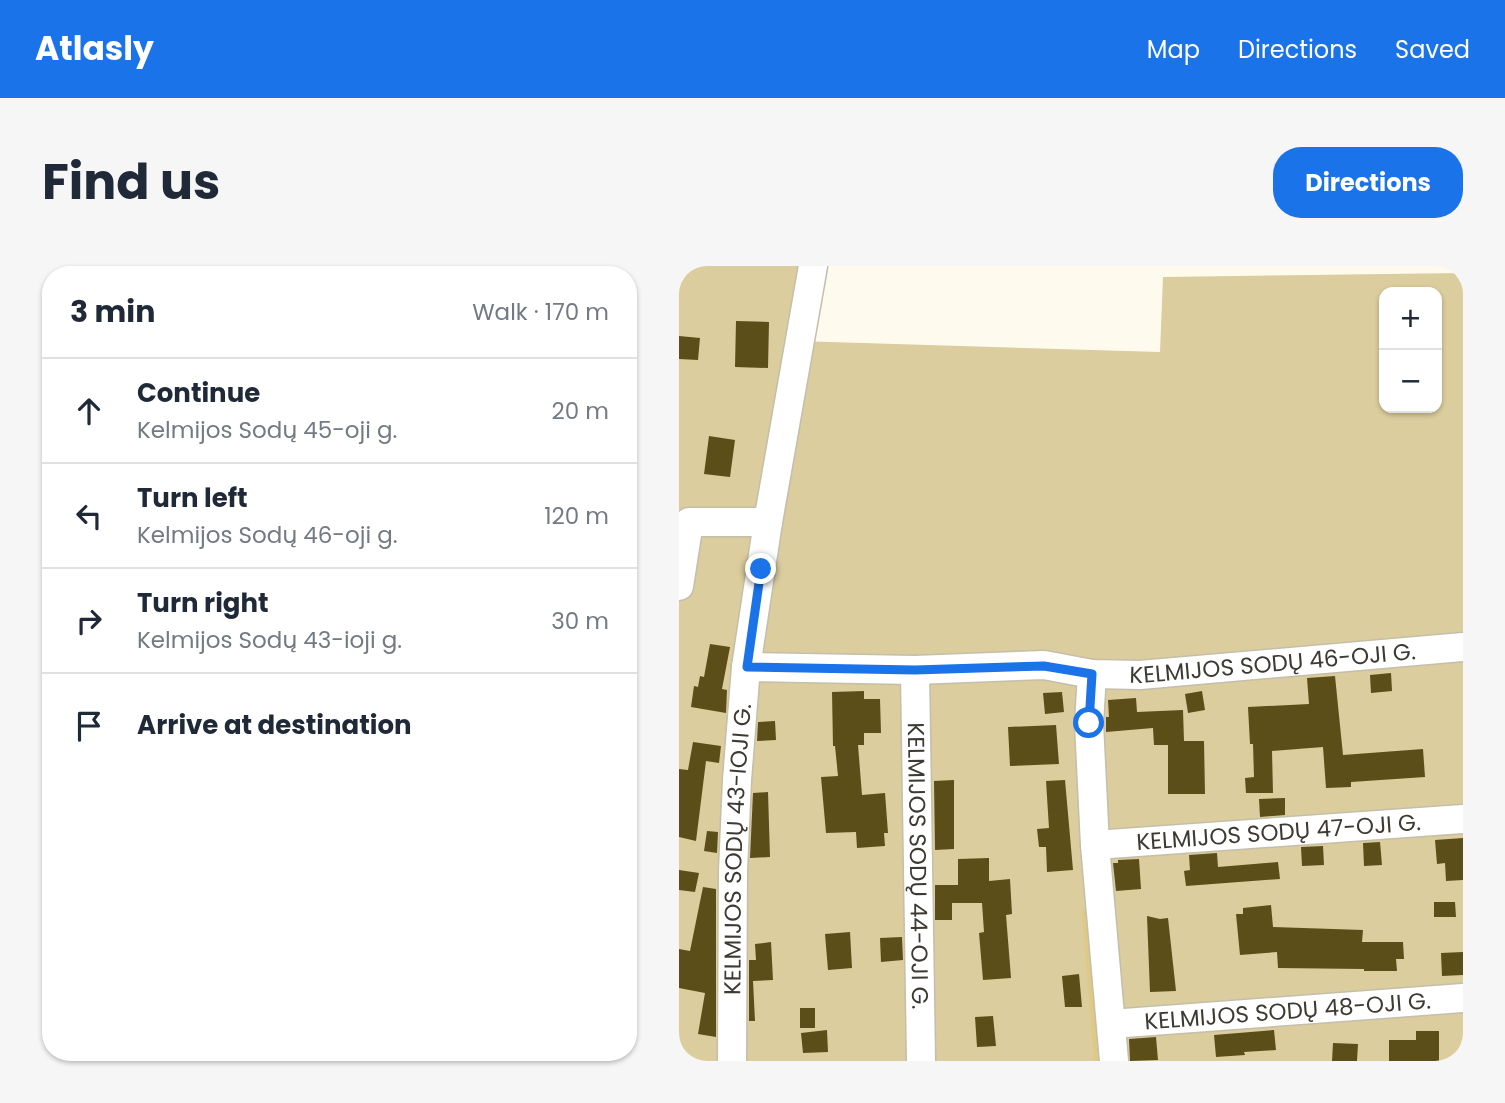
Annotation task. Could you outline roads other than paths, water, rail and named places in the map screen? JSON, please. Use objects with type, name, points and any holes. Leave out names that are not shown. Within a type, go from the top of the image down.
[{"type":"street","name":"KELMIJOS SODŲ 43-IOJI G.","points":[[732,1061],[733,871],[737,780],[747,667],[768,523],[813,266]]},
{"type":"street","points":[[679,586],[684,520],[768,523]]},
{"type":"street","name":"KELMIJOS SODŲ 46-OJI G.","points":[[747,667],[915,670],[1044,666],[1092,674],[1140,675],[1463,647]]},
{"type":"street","name":"KELMIJOS SODŲ 44-OJI G.","points":[[915,670],[921,1061]]},
{"type":"street","points":[[1092,674],[1089,723],[1095,845],[1114,1061]]},
{"type":"street","name":"KELMIJOS SODŲ 47-OJI G.","points":[[1095,845],[1463,819]]},
{"type":"street","name":"KELMIJOS SODŲ 48-OJI G.","points":[[1111,1024],[1463,998]]},
{"type":"waterway","points":[[1085,912],[1097,1061]]}]
